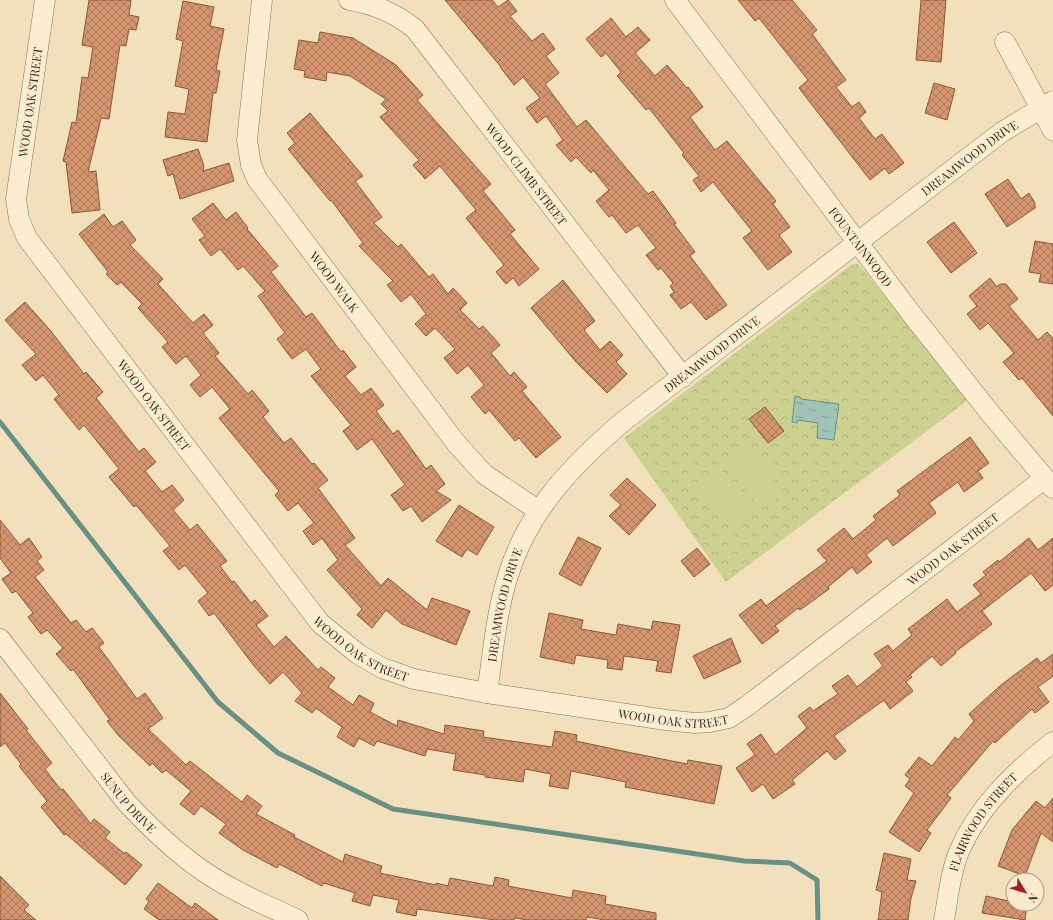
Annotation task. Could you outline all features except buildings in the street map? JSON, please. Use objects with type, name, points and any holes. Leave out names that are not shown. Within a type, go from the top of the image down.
[{"type":"street","name":"WOOD OAK STREET","points":[[45,0],[16,199],[19,219],[27,238],[320,623],[358,654],[382,668],[414,679],[487,693],[694,723],[729,718],[1049,484]]},
{"type":"street","name":"WOOD WALK","points":[[262,0],[247,140],[251,166],[257,179],[456,443],[484,474],[539,511]]},
{"type":"street","name":"WOOD CLIMB STREET","points":[[349,0],[382,9],[398,16],[415,29],[682,377]]},
{"type":"street","name":"FOUNTAINWOOD","points":[[675,0],[920,324],[1049,484]]},
{"type":"street","points":[[1005,42],[1047,104],[1053,131]]},
{"type":"street","name":"DREAMWOOD DRIVE","points":[[487,693],[508,576],[522,539],[539,511],[564,478],[595,445],[1002,132],[1047,104]]},
{"type":"street","name":"SUNUP DRIVE","points":[[0,639],[126,802],[149,827],[203,871],[234,890],[260,911],[298,920]]},
{"type":"street","name":"FLAIRWOOD STREET","points":[[944,920],[953,870],[959,853],[975,824],[989,803],[1007,782],[1053,742]]},
{"type":"green space","points":[[857,264],[861,267],[968,400],[726,582],[624,438],[851,265]]},
{"type":"green space","points":[[748,446],[783,493],[761,509],[726,463]]},
{"type":"green space","points":[[720,468],[755,515],[733,531],[698,485]]},
{"type":"water","points":[[795,396],[800,397],[801,399],[839,404],[834,440],[817,438],[818,423],[798,420],[797,423],[792,422]]},
{"type":"waterway","points":[[0,422],[218,702],[278,753],[393,809],[744,861],[790,863],[817,880],[818,920]]}]
